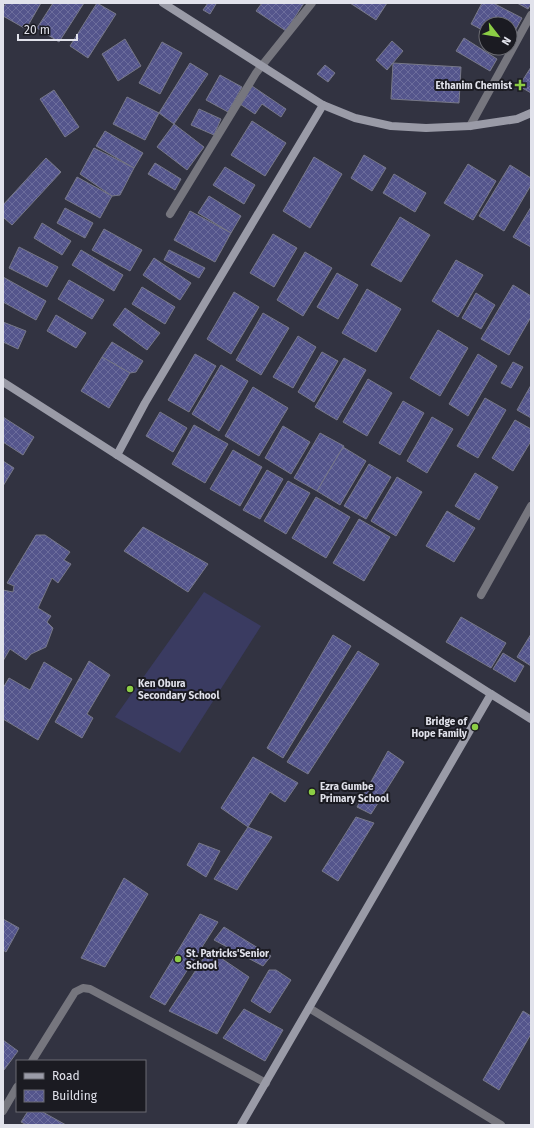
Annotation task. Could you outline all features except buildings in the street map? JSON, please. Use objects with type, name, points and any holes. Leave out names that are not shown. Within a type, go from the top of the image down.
[{"type":"street","points":[[163,3],[323,105],[355,118],[391,126],[426,128],[470,126],[517,119],[531,113]]},
{"type":"street","points":[[170,214],[256,73],[312,3]]},
{"type":"street","points":[[470,126],[531,15]]},
{"type":"street","points":[[118,455],[145,403],[323,105]]},
{"type":"street","points":[[3,382],[531,719]]},
{"type":"street","points":[[480,595],[531,506]]},
{"type":"street","points":[[241,1125],[491,694]]},
{"type":"street","points":[[33,1060],[75,992],[83,988],[90,989],[266,1083]]},
{"type":"street","points":[[310,1008],[501,1125]]},
{"type":"street","points":[[3,1111],[16,1089]]},
{"type":"shaded area","points":[[204,592],[261,626],[180,753],[115,717]]},
{"type":"place","name":"Ethanim Chemist","points":[[520,85]]},
{"type":"place","name":"Ken Obura Secondary School","points":[[130,689]]},
{"type":"place","name":"Bridge of Hope Family","points":[[475,727]]},
{"type":"place","name":"Ezra Gumbe Primary School","points":[[312,792]]},
{"type":"place","name":"St. Patricks'Senior School","points":[[178,959]]}]
